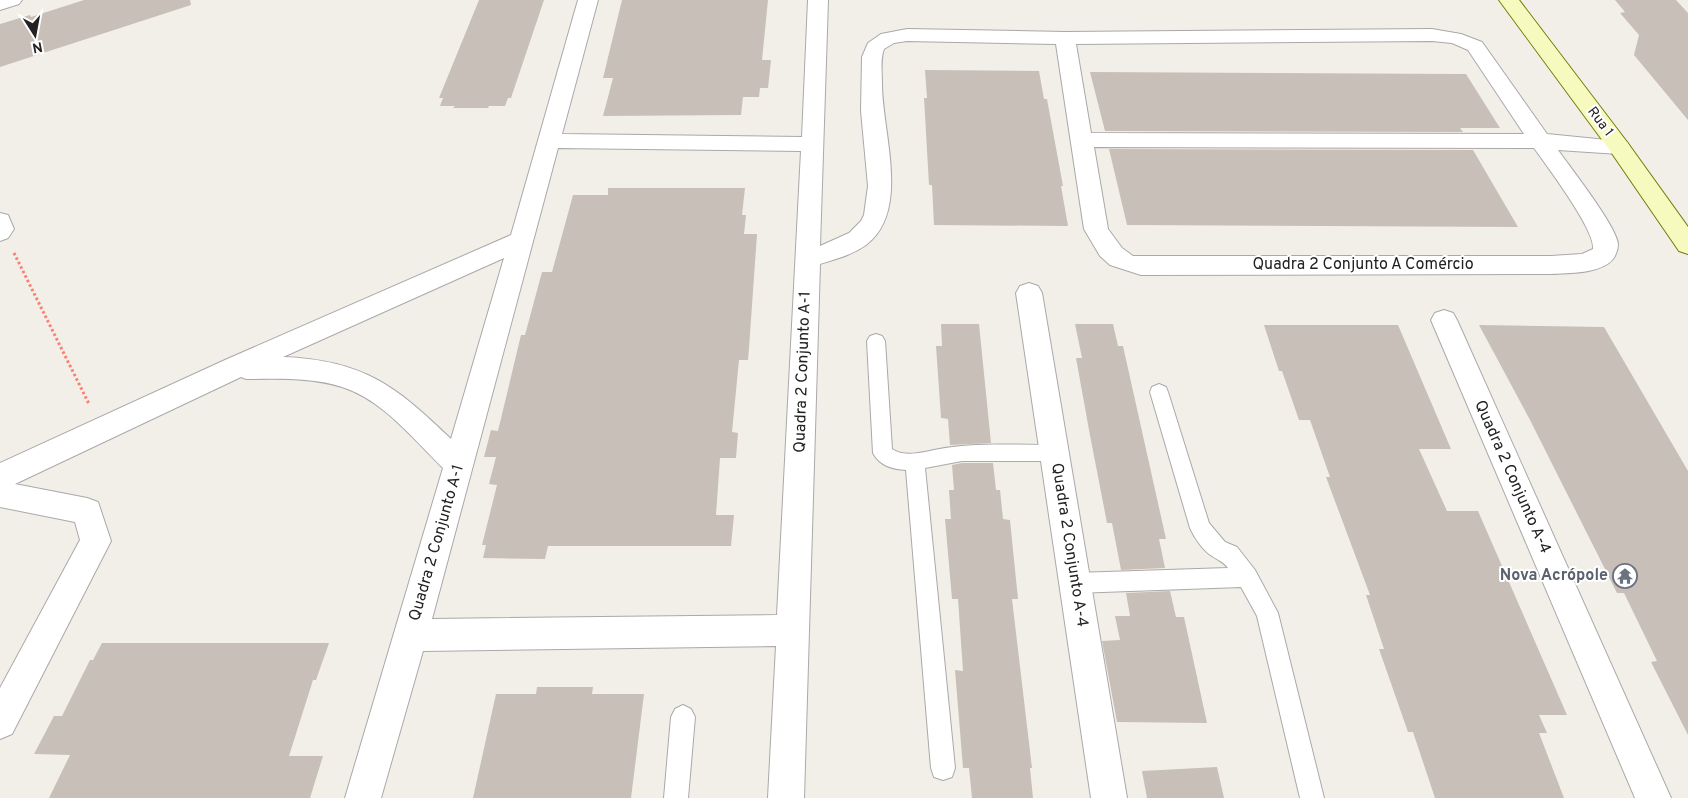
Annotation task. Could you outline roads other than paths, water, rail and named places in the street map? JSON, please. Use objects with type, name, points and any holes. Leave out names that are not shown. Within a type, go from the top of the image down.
[{"type":"main road","name":"Rua 1","points":[[1509,0],[1688,245]]},
{"type":"street","points":[[0,4],[12,0]]},
{"type":"street","name":"Quadra 2 Conjunto A-1","points":[[588,0],[411,635],[792,630]]},
{"type":"street","name":"Quadra 2 Conjunto A-1","points":[[786,798],[818,0]]},
{"type":"street","name":"Quadra 2 Conjunto A Comércio","points":[[807,260],[840,249],[857,240],[870,226],[878,213],[880,189],[872,110],[872,54],[877,44],[887,38],[907,35],[1064,38],[1432,35],[1454,37],[1476,46],[1594,218],[1606,243],[1604,254],[1585,262],[1551,265],[1129,265],[1120,261],[1108,251],[1096,229],[1064,38]]},
{"type":"street","points":[[1082,140],[1541,141],[1618,147]]},
{"type":"street","points":[[548,141],[812,144]]},
{"type":"street","points":[[0,477],[234,368],[521,240]]},
{"type":"street","name":"Quadra 2 Conjunto A-4","points":[[1029,293],[1109,798]]},
{"type":"street","name":"Quadra 2 Conjunto A-4","points":[[1444,320],[1653,798]]},
{"type":"street","points":[[234,368],[294,368],[342,376],[376,390],[459,465]]},
{"type":"street","points":[[0,494],[87,511],[96,541],[0,722]]},
{"type":"street","points":[[363,798],[411,635]]},
{"type":"lane","points":[[876,342],[883,452],[894,461],[915,462],[962,453],[1054,453]]},
{"type":"lane","points":[[1160,392],[1200,528],[1218,549],[1230,554],[1247,578],[1267,613],[1312,798]]},
{"type":"lane","points":[[915,462],[943,768]]},
{"type":"lane","points":[[1075,583],[1247,578]]},
{"type":"lane","points":[[676,798],[683,717]]},
{"type":"place","name":"Nova Acrópole","points":[[1625,576]]}]
